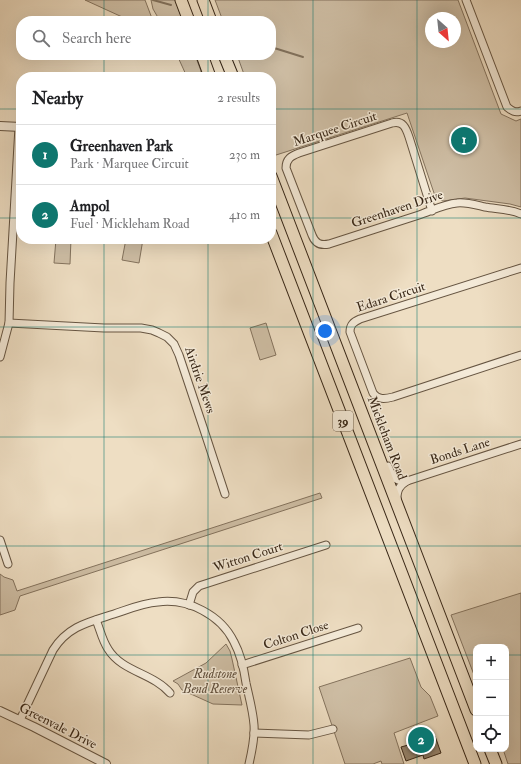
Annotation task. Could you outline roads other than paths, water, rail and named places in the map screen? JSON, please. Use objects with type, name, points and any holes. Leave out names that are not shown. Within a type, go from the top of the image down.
[{"type":"main road","points":[[181,0],[187,16]]},
{"type":"main road","points":[[203,0],[209,16]]},
{"type":"main road","points":[[204,60],[208,72]]},
{"type":"main road","points":[[226,60],[231,72]]},
{"type":"main road","name":"Mickleham Road","points":[[276,189],[473,702]]},
{"type":"main road","name":"39","points":[[275,244],[475,764]]},
{"type":"main road","points":[[491,752],[496,764]]},
{"type":"street","points":[[466,0],[507,107],[512,111],[521,111]]},
{"type":"street","name":"Marquee Circuit","points":[[329,244],[318,244],[312,235],[286,168],[286,164],[290,156],[392,123],[400,123],[404,127],[409,137],[432,211]]},
{"type":"street","points":[[0,126],[16,127]]},
{"type":"street","points":[[0,357],[9,323],[16,189]]},
{"type":"street","name":"Greenhaven Drive","points":[[329,244],[448,205],[460,203],[513,211],[521,214]]},
{"type":"street","name":"Edara Circuit","points":[[521,268],[360,319],[353,323],[350,328],[350,332],[373,393],[382,399],[521,355]]},
{"type":"street","name":"Airdrie Mews","points":[[9,323],[104,328],[141,328],[159,332],[167,337],[174,344],[179,355],[225,494]]},
{"type":"street","points":[[354,391],[369,417],[392,474],[398,481],[407,481]]},
{"type":"street","name":"Bonds Lane","points":[[407,481],[521,444]]},
{"type":"street","points":[[399,509],[397,497],[398,490],[400,486],[407,481]]},
{"type":"street","points":[[0,540],[8,564]]},
{"type":"street","name":"Witton Court","points":[[189,605],[193,592],[199,586],[326,545]]},
{"type":"street","points":[[20,720],[56,645],[70,631],[83,624],[154,602],[166,601],[189,605],[212,616],[224,627],[236,647],[242,665],[253,718],[254,733],[249,764]]},
{"type":"street","points":[[96,620],[104,643],[115,658],[125,665],[156,681],[166,688],[170,694]]},
{"type":"street","name":"Colton Close","points":[[242,665],[358,628]]},
{"type":"street","name":"Greenvale Drive","points":[[0,711],[106,764]]},
{"type":"street","points":[[254,733],[309,735],[318,734],[333,729]]},
{"type":"waterway","points":[[153,0],[171,5]]},
{"type":"waterway","points":[[276,49],[303,57]]},
{"type":"place","name":"Greenhaven Park","points":[[464,140]]},
{"type":"place","name":"Ampol","points":[[421,740]]},
{"type":"park label","name":"Rudstone Bend Reserve","points":[[215,682]]}]
